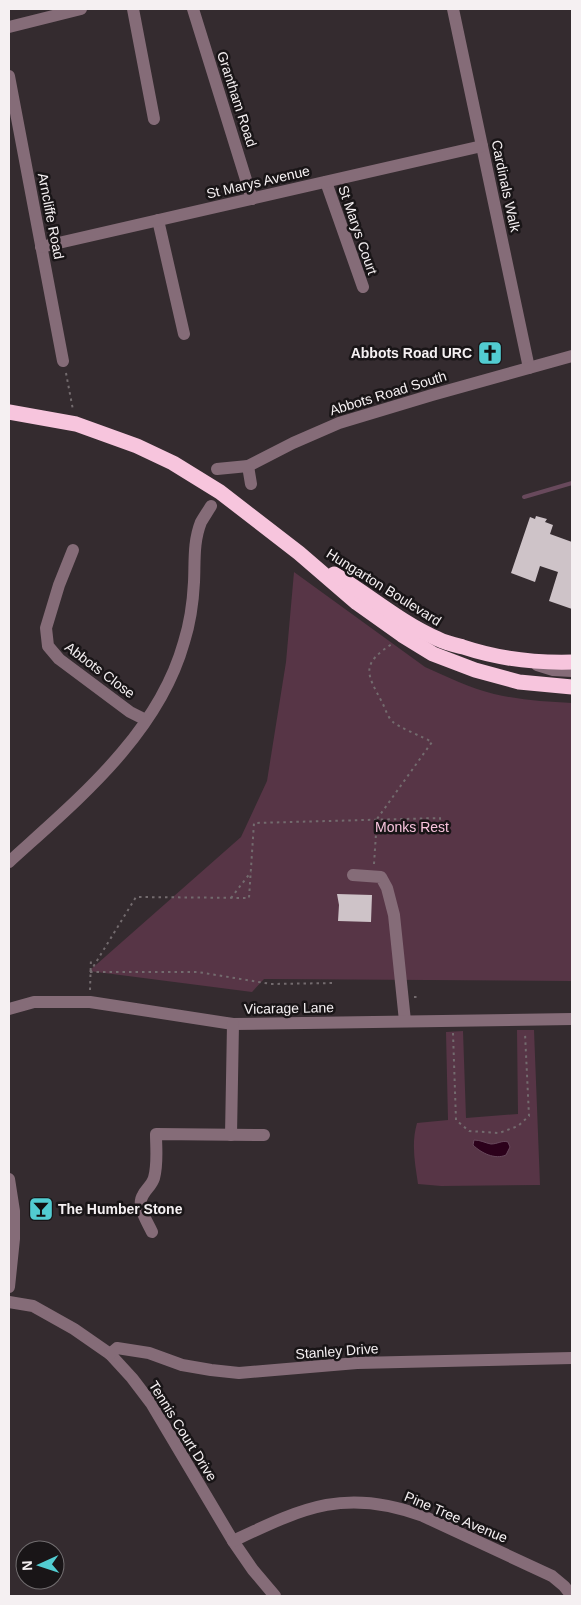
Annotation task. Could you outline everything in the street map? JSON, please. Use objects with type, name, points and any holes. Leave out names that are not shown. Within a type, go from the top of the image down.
[{"type":"highway","name":"Hungarton Boulevard","points":[[9,412],[76,424],[137,446],[173,463],[220,492],[299,552],[357,603],[433,654],[475,670],[519,682],[572,687]]},
{"type":"highway","name":"Hungarton Boulevard","points":[[299,552],[402,619],[438,640],[485,654],[520,660],[572,662]]},
{"type":"street","points":[[9,26],[81,9]]},
{"type":"street","points":[[133,9],[154,120]]},
{"type":"street","name":"Grantham Road","points":[[193,9],[252,199]]},
{"type":"street","name":"Cardinals Walk","points":[[453,9],[529,368]]},
{"type":"street","name":"Arncliffe Road","points":[[9,76],[63,361]]},
{"type":"street","name":"St Marys Avenue","points":[[41,247],[482,146]]},
{"type":"street","name":"St Marys Court","points":[[326,182],[363,287]]},
{"type":"street","points":[[158,220],[184,334]]},
{"type":"street","name":"Abbots Road South","points":[[217,469],[248,466],[292,443],[339,423],[572,356]]},
{"type":"street","points":[[248,466],[251,484]]},
{"type":"street","points":[[9,862],[79,798],[114,762],[146,720],[172,676],[184,642],[193,601],[197,539],[201,522],[211,506]]},
{"type":"street","name":"Abbots Close","points":[[73,550],[59,584],[46,628],[48,646],[59,660],[130,712],[146,720]]},
{"type":"street","points":[[520,660],[553,670],[572,670]]},
{"type":"street","points":[[353,875],[381,877],[387,888],[392,908],[404,1021]]},
{"type":"street","name":"Vicarage Lane","points":[[9,1009],[22,1004],[39,1002],[90,1002],[232,1024],[572,1018]]},
{"type":"street","points":[[231,1135],[232,1024]]},
{"type":"street","points":[[152,1232],[140,1202],[154,1178],[156,1169],[156,1134],[264,1135]]},
{"type":"street","points":[[9,1179],[14,1211],[14,1239],[9,1287]]},
{"type":"street","name":"Tennis Court Drive","points":[[9,1302],[33,1306],[74,1329],[110,1354],[132,1378],[151,1402],[233,1541],[253,1570],[275,1596]]},
{"type":"street","name":"Stanley Drive","points":[[110,1354],[117,1348],[125,1349],[149,1353],[182,1364],[239,1373],[357,1363],[572,1358]]},
{"type":"street","name":"Pine Tree Avenue","points":[[233,1541],[289,1514],[309,1508],[343,1502],[376,1503],[423,1516],[543,1572],[558,1580],[572,1596]]},
{"type":"path","points":[[63,361],[76,424]]},
{"type":"path","points":[[374,877],[377,819],[432,742],[393,722],[371,681],[368,672],[370,664],[376,656],[396,641]]},
{"type":"path","points":[[90,972],[136,897],[249,898],[254,823],[440,818],[441,831]]},
{"type":"path","points":[[231,898],[251,872]]},
{"type":"path","points":[[90,1002],[91,958]]},
{"type":"path","points":[[90,972],[198,972],[271,984],[336,983]]},
{"type":"path","points":[[452,1020],[456,1120],[469,1131],[500,1133],[518,1126],[529,1116],[524,1019]]},
{"type":"green space","name":"Monks Rest","points":[[294,572],[425,667],[485,692],[514,698],[572,703],[572,981],[264,979],[252,992],[89,971],[241,837],[267,781],[286,662]]},
{"type":"green space","points":[[517,1030],[534,1030],[540,1185],[441,1186],[418,1184],[414,1146],[417,1123],[448,1120],[446,1032],[463,1031],[466,1118],[518,1114]]},
{"type":"shaded area","points":[[474,1140],[491,1144],[508,1142],[510,1147],[506,1155],[497,1157],[476,1148],[473,1145]]},
{"type":"building","points":[[536,516],[547,519],[545,522],[553,525],[550,534],[572,542],[572,609],[549,601],[558,572],[540,566],[535,582],[511,573],[530,517],[535,519]]},
{"type":"building","points":[[337,894],[372,895],[371,922],[338,921],[339,905]]},
{"type":"waterway","points":[[524,497],[572,483]]},
{"type":"place","name":"Abbots Road URC","points":[[490,353]]},
{"type":"place","name":"The Humber Stone","points":[[41,1209]]}]
